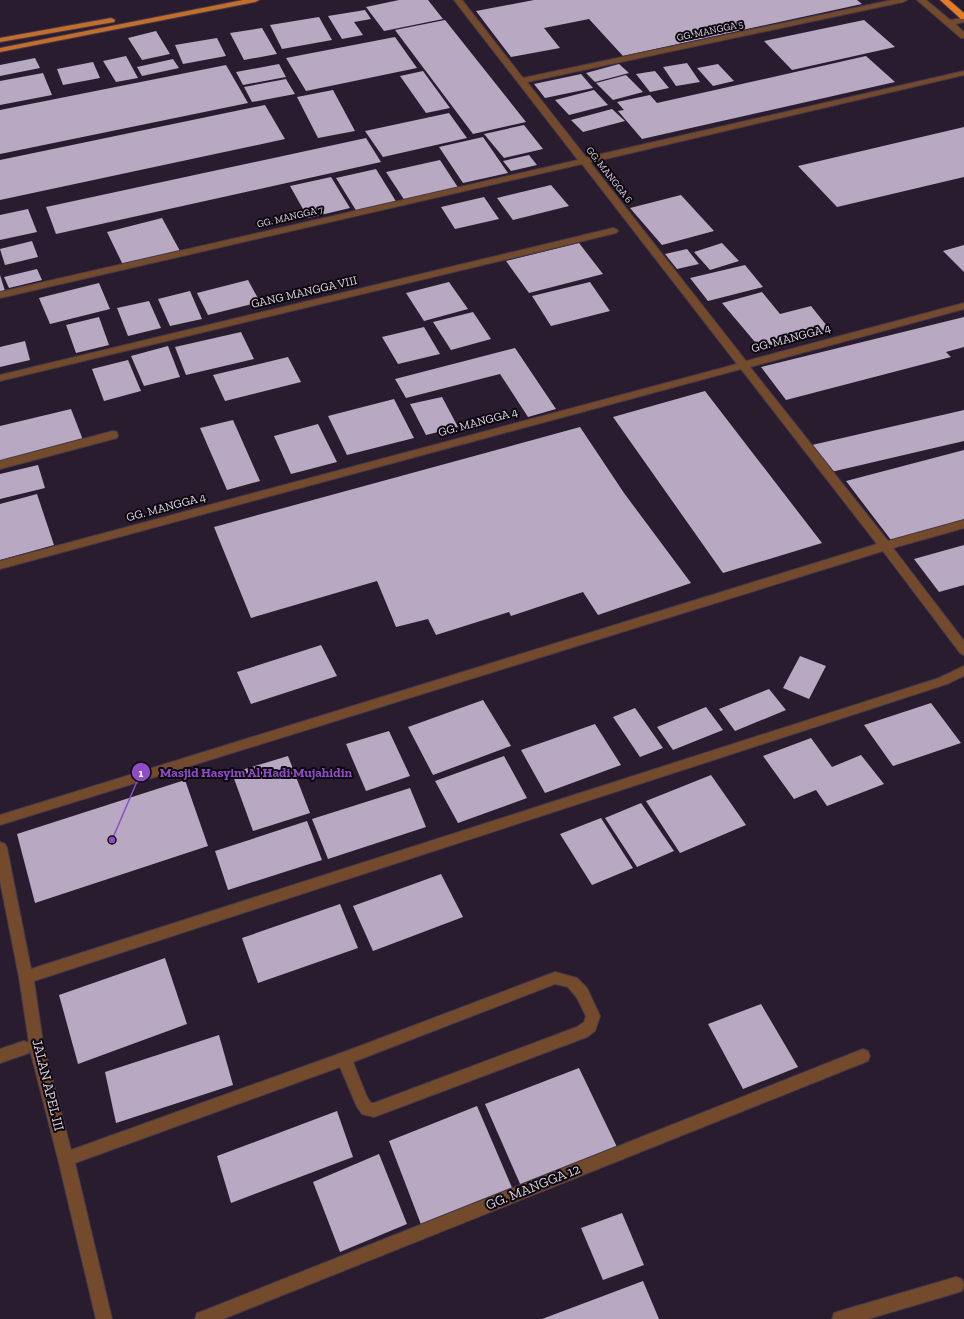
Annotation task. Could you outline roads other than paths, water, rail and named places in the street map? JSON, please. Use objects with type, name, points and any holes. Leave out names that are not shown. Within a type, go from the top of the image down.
[{"type":"highway","points":[[946,2],[964,16]]},
{"type":"main road","points":[[0,40],[217,0]]},
{"type":"main road","points":[[0,50],[255,0]]},
{"type":"street","name":"GG. MANGGA 6","points":[[458,0],[964,650]]},
{"type":"street","name":"GG. MANGGA 5","points":[[522,81],[903,0]]},
{"type":"street","points":[[920,0],[964,36]]},
{"type":"street","points":[[930,8],[946,2]]},
{"type":"street","points":[[949,23],[964,20]]},
{"type":"street","name":"GG. MANGGA 7","points":[[0,294],[964,73]]},
{"type":"street","name":"GANG MANGGA VIII","points":[[0,378],[613,231]]},
{"type":"street","name":"GG. MANGGA 4","points":[[0,565],[964,306]]},
{"type":"street","points":[[0,465],[113,435]]},
{"type":"street","points":[[0,820],[884,546],[964,524]]},
{"type":"street","points":[[26,977],[943,681],[964,671]]},
{"type":"street","name":"JALAN APEL III","points":[[0,848],[26,977],[36,1043],[66,1159],[104,1319]]},
{"type":"street","points":[[66,1159],[344,1059],[555,978],[572,982],[582,993],[593,1016],[590,1026],[582,1032],[374,1110],[367,1109],[362,1102],[344,1059]]},
{"type":"street","points":[[0,1056],[24,1048]]},
{"type":"street","name":"GG. MANGGA 12","points":[[203,1319],[863,1056]]},
{"type":"street","points":[[840,1319],[956,1284]]},
{"type":"place","name":"Masjid Hasyim Al Hadi Mujahidin","points":[[112,840]]}]
